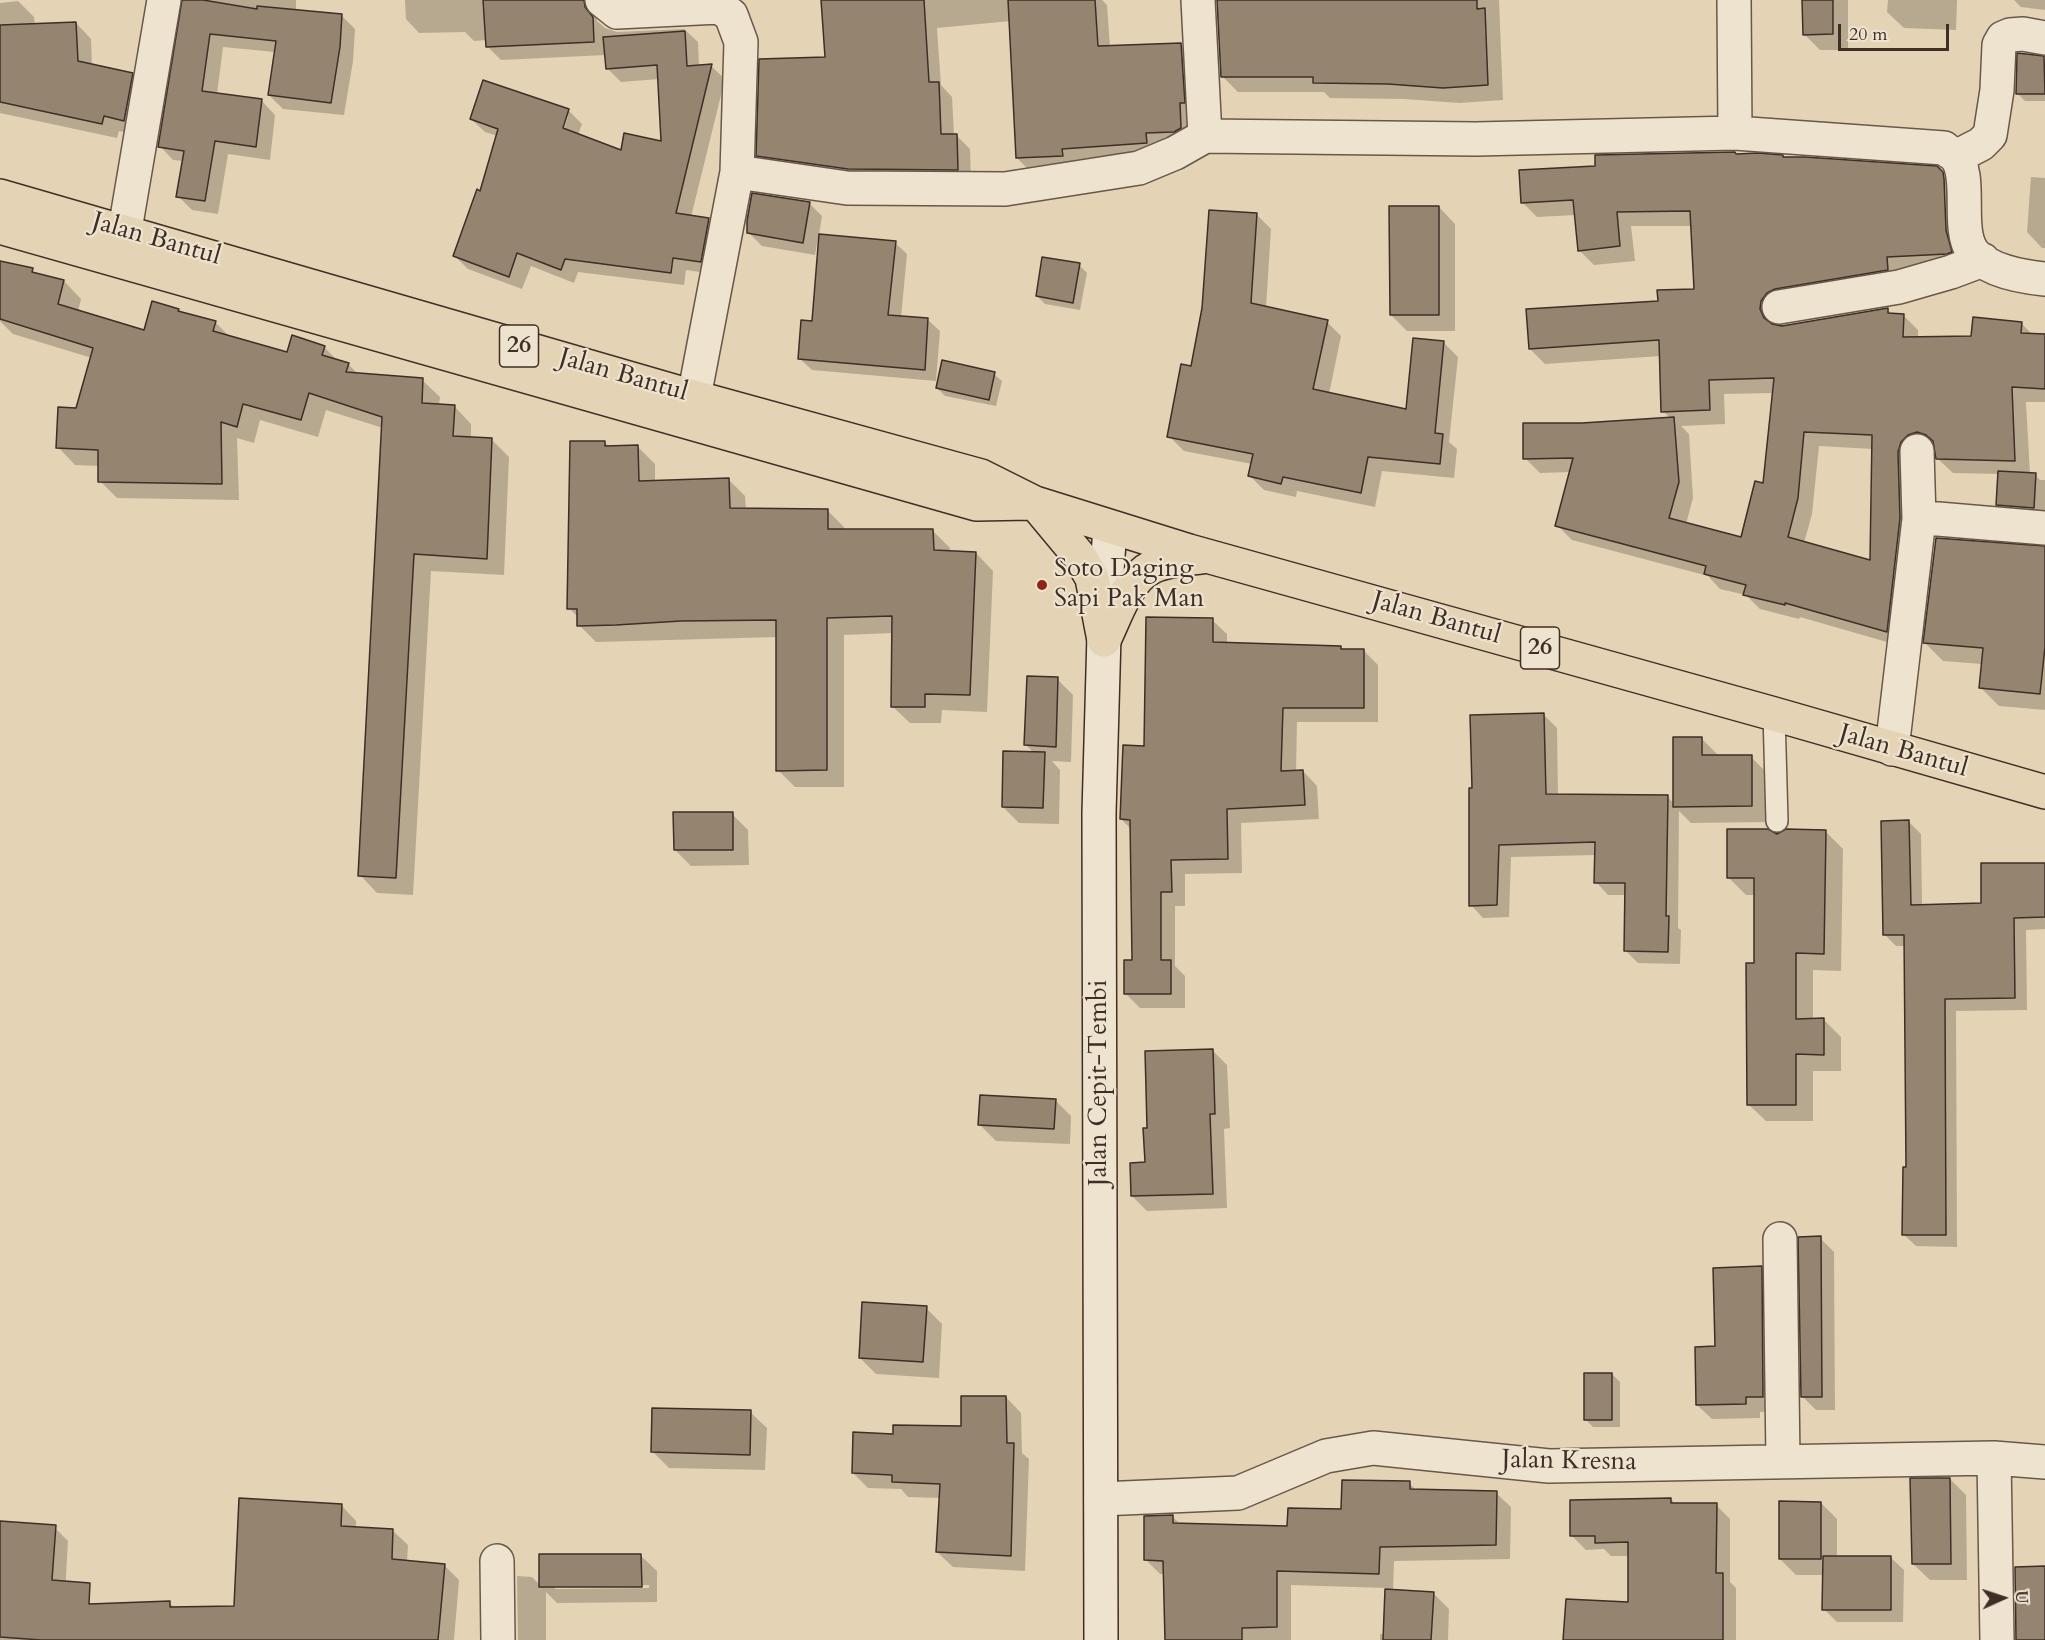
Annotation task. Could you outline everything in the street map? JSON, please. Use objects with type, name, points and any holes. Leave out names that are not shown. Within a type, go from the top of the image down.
[{"type":"main road","name":"Jalan Bantul","points":[[0,196],[122,246],[976,504],[1035,503]]},
{"type":"main road","name":"Jalan Bantul","points":[[0,227],[122,246],[694,397],[981,476],[1035,503],[1210,556],[2045,792]]},
{"type":"main road","points":[[1035,503],[1080,557],[1092,578],[1104,640]]},
{"type":"main road","points":[[1104,640],[1130,587],[1139,576],[1152,567],[1170,561],[1210,556]]},
{"type":"street","points":[[122,246],[164,0]]},
{"type":"street","points":[[602,0],[617,12],[719,7],[731,15],[741,42],[737,172],[694,397]]},
{"type":"street","points":[[1198,0],[1205,136]]},
{"type":"street","points":[[1734,0],[1735,133]]},
{"type":"street","points":[[1956,157],[1982,144],[1990,135],[1999,45],[2003,38],[2023,34],[2045,38]]},
{"type":"street","points":[[737,172],[847,189],[1005,189],[1139,168],[1175,153],[1205,136],[1476,139],[1735,133],[1944,148],[1956,157],[1964,178],[1964,225],[1972,251],[2005,272],[2045,279]]},
{"type":"street","points":[[1779,307],[1899,287],[1983,260]]},
{"type":"street","points":[[1892,749],[1919,519],[1917,451]]},
{"type":"street","points":[[1919,519],[2045,528]]},
{"type":"street","name":"Jalan Cepit-Tembi","points":[[1101,1640],[1099,813],[1110,526]]},
{"type":"street","points":[[1780,1239],[1783,1461]]},
{"type":"street","name":"Jalan Kresna","points":[[1101,1499],[1238,1493],[1326,1456],[1373,1448],[1549,1466],[1994,1458],[2045,1462]]},
{"type":"street","points":[[1994,1458],[1998,1640]]},
{"type":"street","points":[[497,1561],[498,1640]]},
{"type":"lane","points":[[1774,714],[1778,821]]},
{"type":"building","points":[[182,0],[203,0],[257,9],[257,6],[342,14],[340,47],[331,103],[268,95],[276,41],[210,34],[202,91],[262,99],[256,147],[215,141],[205,201],[176,197],[184,151],[158,147]]},
{"type":"building","points":[[483,0],[584,0],[585,7],[593,17],[594,42],[486,47]]},
{"type":"building","points":[[821,0],[924,0],[929,82],[939,82],[941,134],[957,134],[958,170],[848,169],[756,156],[759,59],[825,57]]},
{"type":"building","points":[[1008,0],[1095,0],[1098,46],[1181,43],[1185,103],[1180,103],[1181,128],[1174,132],[1146,133],[1147,143],[1062,149],[1063,156],[1016,158]]},
{"type":"building","points":[[1217,0],[1477,0],[1477,9],[1485,8],[1488,85],[1443,88],[1388,84],[1313,83],[1313,77],[1221,77]]},
{"type":"building","points":[[1802,0],[1833,0],[1833,34],[1803,35]]},
{"type":"building","points":[[76,22],[78,61],[133,73],[124,121],[104,116],[102,124],[0,102],[0,25]]},
{"type":"building","points":[[685,31],[687,66],[712,64],[676,213],[709,218],[701,262],[673,258],[671,273],[565,259],[561,270],[517,253],[509,277],[453,256],[477,189],[480,191],[498,129],[470,119],[483,80],[569,109],[563,128],[621,150],[624,133],[661,141],[657,65],[606,69],[603,37]]},
{"type":"building","points":[[2017,53],[2044,56],[2045,94],[2016,94]]},
{"type":"building","points":[[1735,152],[1736,154],[1758,153],[1783,155],[1783,157],[1937,166],[1943,172],[1946,230],[1952,252],[1887,257],[1888,270],[1775,289],[1767,293],[1761,301],[1760,309],[1764,318],[1772,324],[1782,326],[1888,308],[1888,313],[1904,314],[1903,337],[1971,336],[1973,317],[2022,322],[2021,333],[2045,334],[2045,389],[2012,387],[2015,461],[1936,459],[1933,441],[1917,432],[1908,435],[1901,442],[1898,452],[1900,518],[1887,632],[1785,603],[1785,605],[1743,595],[1746,585],[1704,574],[1706,566],[1555,526],[1573,458],[1523,459],[1523,423],[1582,423],[1674,417],[1679,482],[1669,518],[1741,537],[1755,481],[1763,483],[1774,378],[1709,380],[1710,410],[1661,412],[1659,340],[1529,349],[1526,309],[1658,301],[1657,290],[1694,289],[1690,211],[1617,212],[1620,246],[1578,251],[1573,200],[1521,203],[1519,170],[1595,166],[1595,155]],"holes":[[[1804,432],[1872,435],[1870,560],[1788,537],[1798,498]]]},
{"type":"building","points":[[752,193],[810,202],[803,243],[747,233]]},
{"type":"building","points":[[1389,206],[1439,206],[1439,315],[1390,315]]},
{"type":"building","points":[[1209,210],[1257,213],[1251,303],[1328,320],[1313,389],[1406,409],[1413,338],[1444,341],[1435,433],[1443,434],[1440,464],[1368,457],[1361,493],[1283,477],[1281,484],[1248,476],[1253,454],[1167,437],[1181,364],[1191,366],[1202,308]]},
{"type":"building","points":[[819,234],[896,241],[888,315],[928,318],[925,370],[798,359],[801,320],[812,321]]},
{"type":"building","points":[[1042,257],[1080,263],[1073,303],[1036,296]]},
{"type":"building","points":[[0,261],[33,268],[32,272],[64,280],[58,304],[144,330],[152,301],[216,321],[213,331],[287,352],[292,335],[325,346],[322,355],[349,363],[346,372],[423,378],[422,403],[455,405],[453,436],[492,438],[487,559],[414,554],[396,878],[358,876],[382,417],[309,393],[301,420],[243,404],[237,427],[221,422],[222,484],[98,482],[98,450],[56,448],[58,407],[76,408],[93,348],[0,319]]},
{"type":"building","points":[[942,360],[995,372],[989,400],[936,388]]},
{"type":"building","points":[[570,441],[605,441],[605,446],[638,445],[639,481],[729,478],[730,508],[828,509],[828,529],[933,529],[934,550],[976,552],[970,695],[925,694],[925,707],[891,707],[892,616],[827,618],[827,770],[776,771],[776,620],[681,621],[577,626],[577,609],[567,609]]},
{"type":"building","points":[[1998,471],[2036,473],[2034,508],[1996,505]]},
{"type":"building","points":[[1936,538],[2045,546],[2045,647],[2040,694],[1979,688],[1983,648],[1923,643]]},
{"type":"building","points":[[1146,617],[1213,618],[1213,642],[1341,646],[1341,649],[1364,649],[1364,708],[1283,708],[1281,771],[1303,770],[1305,805],[1227,809],[1228,859],[1171,860],[1172,892],[1161,892],[1161,960],[1171,960],[1171,994],[1124,994],[1124,960],[1132,960],[1130,820],[1120,819],[1123,745],[1144,746]]},
{"type":"building","points":[[1027,676],[1058,677],[1056,747],[1024,745]]},
{"type":"building","points":[[1544,713],[1546,794],[1668,795],[1666,916],[1669,916],[1668,952],[1624,951],[1625,883],[1594,883],[1595,842],[1499,845],[1497,905],[1469,906],[1469,788],[1472,788],[1470,715]]},
{"type":"building","points":[[1673,737],[1702,737],[1702,755],[1752,755],[1752,806],[1673,807]]},
{"type":"building","points":[[1003,751],[1045,752],[1043,808],[1002,807]]},
{"type":"building","points":[[673,812],[733,812],[733,850],[674,850]]},
{"type":"building","points":[[1909,820],[1911,905],[1981,903],[1981,863],[2045,863],[2045,917],[2014,918],[2015,998],[1945,999],[1946,1235],[1902,1235],[1903,1167],[1906,1167],[1904,935],[1883,935],[1881,821]]},
{"type":"building","points":[[1727,829],[1768,829],[1777,834],[1786,829],[1826,830],[1824,954],[1796,953],[1796,1019],[1824,1018],[1824,1055],[1796,1054],[1796,1105],[1747,1105],[1746,963],[1754,963],[1754,878],[1727,878]]},
{"type":"building","points":[[1213,1049],[1215,1114],[1210,1114],[1213,1194],[1131,1196],[1130,1163],[1145,1162],[1143,1128],[1147,1128],[1145,1051]]},
{"type":"building","points":[[980,1095],[1056,1099],[1054,1129],[978,1125]]},
{"type":"building","points":[[1821,1236],[1822,1397],[1801,1397],[1798,1237]]},
{"type":"building","points":[[1762,1266],[1763,1397],[1746,1397],[1746,1404],[1696,1405],[1695,1347],[1715,1346],[1713,1268]]},
{"type":"building","points":[[862,1302],[927,1306],[923,1362],[859,1358]]},
{"type":"building","points":[[1584,1373],[1612,1373],[1612,1420],[1584,1420]]},
{"type":"building","points":[[961,1396],[1006,1396],[1007,1443],[1014,1443],[1011,1556],[936,1552],[940,1484],[892,1482],[892,1475],[852,1473],[853,1432],[893,1434],[893,1425],[961,1426]]},
{"type":"building","points":[[652,1408],[751,1410],[750,1455],[651,1452]]},
{"type":"building","points":[[1910,1478],[1950,1478],[1951,1564],[1912,1564]]},
{"type":"building","points":[[1342,1480],[1410,1481],[1410,1489],[1497,1491],[1496,1545],[1380,1547],[1379,1574],[1277,1571],[1277,1627],[1242,1628],[1242,1640],[1165,1640],[1163,1561],[1144,1560],[1144,1516],[1173,1515],[1173,1523],[1287,1526],[1288,1508],[1341,1509]]},
{"type":"building","points":[[239,1498],[342,1504],[341,1526],[393,1529],[392,1559],[445,1564],[438,1640],[41,1640],[0,1637],[0,1521],[56,1525],[52,1580],[90,1583],[89,1604],[170,1601],[170,1607],[234,1606]]},
{"type":"building","points":[[1671,1498],[1671,1503],[1717,1503],[1716,1573],[1723,1573],[1723,1640],[1563,1640],[1566,1599],[1628,1602],[1628,1542],[1595,1543],[1595,1536],[1570,1536],[1570,1500]]},
{"type":"building","points":[[1779,1501],[1821,1502],[1821,1559],[1779,1559]]},
{"type":"building","points":[[539,1554],[641,1554],[642,1587],[539,1587]]},
{"type":"building","points":[[1823,1556],[1891,1556],[1891,1610],[1822,1610]]},
{"type":"building","points":[[2045,1566],[2045,1640],[2016,1640],[2015,1567]]},
{"type":"building","points":[[1385,1589],[1434,1592],[1431,1640],[1383,1640]]},
{"type":"place","name":"Soto Daging Sapi Pak Man","points":[[1042,585]]}]
